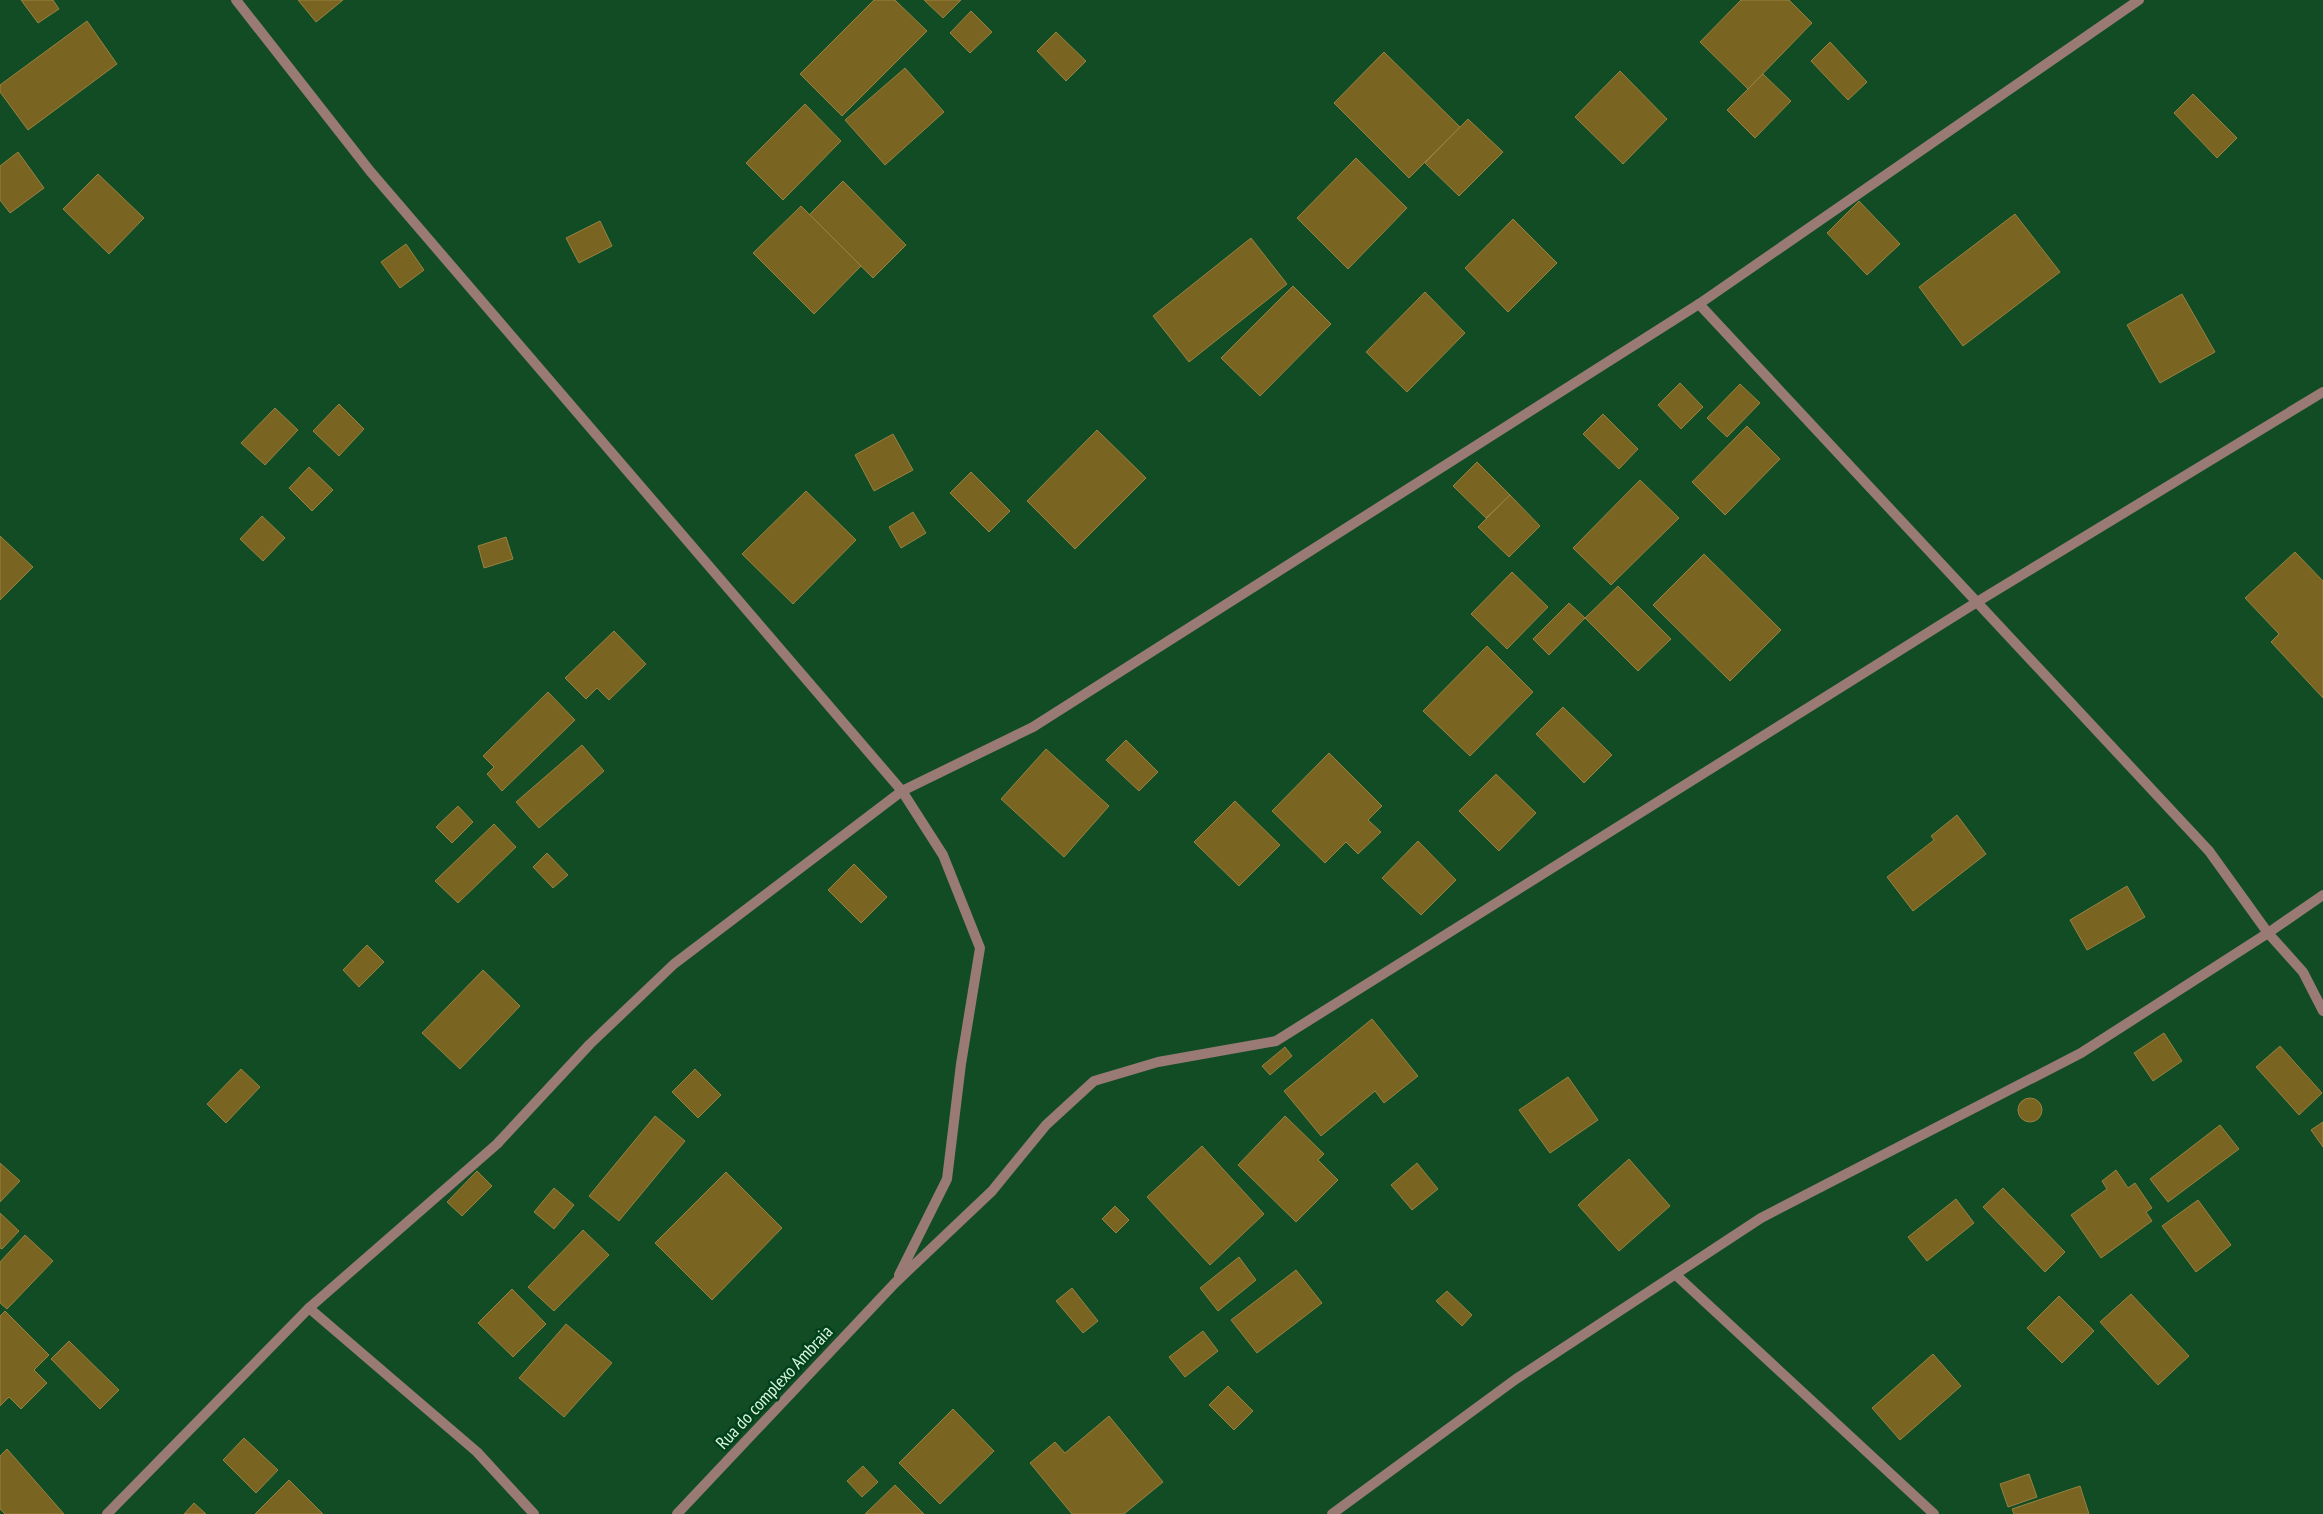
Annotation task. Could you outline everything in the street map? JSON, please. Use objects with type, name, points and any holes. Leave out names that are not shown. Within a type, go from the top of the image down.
[{"type":"street","points":[[236,0],[370,171],[902,791],[943,855],[980,948],[961,1064],[946,1179],[895,1283]]},
{"type":"street","points":[[107,1514],[309,1308],[497,1144],[590,1044],[674,964],[902,791],[1033,727],[1699,304],[2139,0]]},
{"type":"street","points":[[1699,304],[2209,851],[2268,933],[2303,972],[2323,1010]]},
{"type":"street","points":[[895,1283],[992,1191],[1046,1126],[1094,1081],[1158,1062],[1276,1041],[1977,602],[2323,392]]},
{"type":"street","points":[[1332,1514],[1516,1379],[1760,1218],[2080,1053],[2268,933],[2323,895]]},
{"type":"street","points":[[1676,1275],[1934,1514]]},
{"type":"street","name":"Rua do complexo Ambraia","points":[[677,1514],[895,1283]]},
{"type":"street","points":[[309,1308],[477,1452],[534,1514]]},
{"type":"building","points":[[21,0],[53,0],[59,9],[38,23]]},
{"type":"building","points":[[298,0],[343,0],[316,22]]},
{"type":"building","points":[[874,0],[895,0],[927,31],[842,116],[800,74]]},
{"type":"building","points":[[924,0],[961,0],[943,18]]},
{"type":"building","points":[[1741,0],[1789,0],[1812,23],[1748,89],[1700,42]]},
{"type":"building","points":[[971,11],[992,32],[970,53],[950,33]]},
{"type":"building","points":[[87,21],[117,64],[28,130],[0,92],[0,85]]},
{"type":"building","points":[[1056,32],[1086,61],[1066,81],[1037,51]]},
{"type":"building","points":[[1830,42],[1867,82],[1848,100],[1811,61]]},
{"type":"building","points":[[1384,52],[1460,127],[1409,178],[1334,103]]},
{"type":"building","points":[[905,68],[944,112],[885,165],[845,120]]},
{"type":"building","points":[[1620,71],[1667,119],[1623,164],[1575,117]]},
{"type":"building","points":[[1763,74],[1791,101],[1755,138],[1727,110]]},
{"type":"building","points":[[2193,94],[2237,138],[2217,158],[2174,113]]},
{"type":"building","points":[[805,104],[841,141],[783,200],[746,163]]},
{"type":"building","points":[[1468,119],[1503,152],[1459,196],[1425,163]]},
{"type":"building","points":[[18,152],[44,188],[10,213],[0,200],[0,166]]},
{"type":"building","points":[[1356,158],[1407,208],[1348,269],[1297,218]]},
{"type":"building","points":[[98,174],[144,218],[109,254],[63,209]]},
{"type":"building","points":[[843,181],[906,245],[873,278],[809,215]]},
{"type":"building","points":[[1859,201],[1900,244],[1867,275],[1827,233]]},
{"type":"building","points":[[801,206],[861,266],[814,314],[753,253]]},
{"type":"building","points":[[2015,214],[2060,272],[1963,346],[1919,287]]},
{"type":"building","points":[[1513,219],[1557,263],[1508,312],[1465,268]]},
{"type":"building","points":[[600,221],[612,246],[579,263],[566,238]]},
{"type":"building","points":[[1251,238],[1287,284],[1189,362],[1153,316]]},
{"type":"building","points":[[406,244],[424,270],[400,288],[381,262]]},
{"type":"building","points":[[1293,286],[1331,324],[1260,396],[1221,358]]},
{"type":"building","points":[[1425,292],[1465,333],[1407,392],[1366,352]]},
{"type":"building","points":[[2182,294],[2215,352],[2160,383],[2127,325]]},
{"type":"building","points":[[1680,383],[1703,407],[1681,429],[1658,405]]},
{"type":"building","points":[[1740,384],[1760,403],[1727,437],[1707,418]]},
{"type":"building","points":[[339,404],[364,429],[339,456],[313,431]]},
{"type":"building","points":[[275,408],[298,430],[265,465],[241,443]]},
{"type":"building","points":[[1603,414],[1638,449],[1619,469],[1583,434]]},
{"type":"building","points":[[1747,426],[1780,459],[1725,515],[1692,482]]},
{"type":"building","points":[[1097,430],[1146,478],[1075,549],[1027,501]]},
{"type":"building","points":[[893,434],[913,470],[874,491],[855,455]]},
{"type":"building","points":[[1477,462],[1510,495],[1486,518],[1453,486]]},
{"type":"building","points":[[309,467],[333,490],[312,511],[289,488]]},
{"type":"building","points":[[971,472],[1010,511],[989,532],[950,493]]},
{"type":"building","points":[[1640,480],[1679,518],[1611,585],[1573,548]]},
{"type":"building","points":[[806,491],[856,540],[793,604],[742,554]]},
{"type":"building","points":[[1510,495],[1540,526],[1509,557],[1478,527]]},
{"type":"building","points":[[913,512],[926,533],[901,548],[889,527]]},
{"type":"building","points":[[262,516],[285,538],[263,561],[240,539]]},
{"type":"building","points":[[0,536],[33,567],[0,600]]},
{"type":"building","points":[[506,537],[513,559],[484,568],[478,546]]},
{"type":"building","points":[[2295,552],[2323,581],[2323,698],[2271,642],[2279,634],[2245,598]]},
{"type":"building","points":[[1704,554],[1781,630],[1730,681],[1653,605]]},
{"type":"building","points":[[1512,572],[1548,607],[1507,649],[1471,614]]},
{"type":"building","points":[[1618,586],[1671,639],[1638,671],[1585,618]]},
{"type":"building","points":[[1569,603],[1585,618],[1549,655],[1533,639]]},
{"type":"building","points":[[614,631],[646,664],[609,700],[597,688],[586,699],[565,678]]},
{"type":"building","points":[[1487,646],[1533,692],[1470,756],[1423,711]]},
{"type":"building","points":[[548,692],[575,720],[502,791],[487,774],[494,767],[483,756]]},
{"type":"building","points":[[1563,707],[1612,755],[1584,783],[1536,734]]},
{"type":"building","points":[[1126,740],[1158,772],[1139,791],[1106,760]]},
{"type":"building","points":[[582,745],[604,771],[539,828],[516,802]]},
{"type":"building","points":[[1046,749],[1109,806],[1064,857],[1001,799]]},
{"type":"building","points":[[1329,753],[1382,806],[1368,820],[1381,832],[1358,854],[1346,842],[1325,863],[1272,811]]},
{"type":"building","points":[[1496,774],[1536,813],[1499,851],[1459,811]]},
{"type":"building","points":[[1235,801],[1280,845],[1239,886],[1194,842]]},
{"type":"building","points":[[458,806],[473,822],[452,843],[436,827]]},
{"type":"building","points":[[1957,815],[1986,854],[1913,911],[1887,877],[1934,840],[1931,836]]},
{"type":"building","points":[[494,824],[516,847],[458,903],[435,881]]},
{"type":"building","points":[[1418,841],[1456,880],[1421,915],[1382,878]]},
{"type":"building","points":[[547,853],[568,875],[553,888],[533,867]]},
{"type":"building","points":[[854,864],[887,897],[861,923],[828,890]]},
{"type":"building","points":[[2127,886],[2145,917],[2087,950],[2070,920]]},
{"type":"building","points":[[367,945],[384,962],[359,987],[343,970]]},
{"type":"building","points":[[483,970],[520,1006],[460,1069],[422,1033]]},
{"type":"building","points":[[1372,1019],[1418,1076],[1384,1103],[1375,1091],[1321,1136],[1284,1091]]},
{"type":"building","points":[[2164,1033],[2182,1061],[2153,1081],[2134,1053]]},
{"type":"building","points":[[2280,1046],[2322,1093],[2299,1115],[2256,1067]]},
{"type":"building","points":[[1285,1047],[1292,1056],[1270,1075],[1262,1066]]},
{"type":"building","points":[[241,1069],[260,1087],[226,1123],[207,1104]]},
{"type":"building","points":[[695,1069],[721,1095],[698,1118],[672,1092]]},
{"type":"building","points":[[1568,1077],[1598,1120],[1550,1153],[1519,1110]]},
{"type":"building","points":[[2030,1098],[2035,1099],[2041,1105],[2041,1115],[2035,1121],[2030,1122],[2025,1121],[2019,1115],[2018,1110],[2019,1105],[2025,1099]]},
{"type":"building","points":[[655,1116],[685,1141],[619,1221],[589,1196]]},
{"type":"building","points":[[1285,1116],[1324,1154],[1318,1160],[1338,1180],[1296,1222],[1238,1165]]},
{"type":"building","points":[[2323,1122],[2323,1147],[2311,1130]]},
{"type":"building","points":[[2220,1125],[2239,1149],[2168,1202],[2150,1179]]},
{"type":"building","points":[[1202,1146],[1264,1214],[1210,1265],[1147,1197]]},
{"type":"building","points":[[1629,1159],[1670,1206],[1619,1251],[1578,1205]]},
{"type":"building","points":[[0,1163],[20,1181],[0,1202]]},
{"type":"building","points":[[1417,1163],[1438,1189],[1412,1210],[1391,1185]]},
{"type":"building","points":[[2116,1170],[2128,1188],[2135,1183],[2152,1208],[2146,1212],[2152,1221],[2101,1258],[2071,1215],[2107,1189],[2102,1181]]},
{"type":"building","points":[[477,1171],[492,1186],[462,1216],[447,1202]]},
{"type":"building","points":[[726,1172],[782,1228],[712,1300],[655,1243]]},
{"type":"building","points":[[554,1188],[574,1205],[554,1229],[534,1212]]},
{"type":"building","points":[[2003,1188],[2065,1252],[2045,1272],[1983,1207]]},
{"type":"building","points":[[1956,1199],[1974,1223],[1927,1261],[1908,1237]]},
{"type":"building","points":[[2198,1200],[2231,1245],[2196,1272],[2162,1226]]},
{"type":"building","points":[[1115,1206],[1129,1220],[1116,1233],[1102,1219]]},
{"type":"building","points":[[0,1213],[19,1231],[2,1249],[0,1248]]},
{"type":"building","points":[[583,1230],[609,1255],[554,1311],[528,1287]]},
{"type":"building","points":[[25,1235],[53,1261],[7,1309],[0,1303],[0,1262]]},
{"type":"building","points":[[1239,1257],[1256,1280],[1218,1311],[1200,1288]]},
{"type":"building","points":[[1296,1270],[1322,1303],[1257,1353],[1231,1320]]},
{"type":"building","points":[[1072,1288],[1098,1321],[1083,1333],[1056,1301]]},
{"type":"building","points":[[512,1289],[546,1324],[513,1357],[478,1323]]},
{"type":"building","points":[[1447,1291],[1472,1315],[1462,1326],[1436,1301]]},
{"type":"building","points":[[2131,1294],[2189,1356],[2158,1385],[2100,1322]]},
{"type":"building","points":[[2059,1296],[2094,1331],[2062,1363],[2027,1328]]},
{"type":"building","points":[[5,1311],[49,1355],[34,1370],[47,1383],[21,1409],[9,1397],[0,1406],[0,1316]]},
{"type":"building","points":[[566,1324],[612,1363],[564,1417],[519,1378]]},
{"type":"building","points":[[1203,1331],[1218,1351],[1185,1377],[1169,1357]]},
{"type":"building","points":[[69,1341],[119,1390],[100,1409],[51,1359]]},
{"type":"building","points":[[1933,1354],[1961,1386],[1900,1440],[1872,1408]]},
{"type":"building","points":[[1228,1386],[1253,1411],[1234,1430],[1209,1405]]},
{"type":"building","points":[[953,1409],[994,1451],[940,1504],[899,1463]]},
{"type":"building","points":[[1109,1416],[1163,1482],[1124,1514],[1072,1514],[1030,1463],[1055,1442],[1065,1453]]},
{"type":"building","points":[[244,1438],[278,1470],[256,1493],[223,1460]]},
{"type":"building","points":[[7,1449],[64,1514],[5,1514],[0,1509],[0,1456]]},
{"type":"building","points":[[863,1466],[878,1482],[862,1497],[847,1481]]},
{"type":"building","points":[[2029,1474],[2037,1497],[2008,1507],[2000,1484]]},
{"type":"building","points":[[289,1480],[323,1514],[255,1514]]},
{"type":"building","points":[[895,1485],[924,1514],[865,1514]]},
{"type":"building","points":[[2080,1486],[2089,1514],[2014,1514],[2012,1509]]},
{"type":"building","points":[[194,1503],[206,1514],[184,1514]]}]
